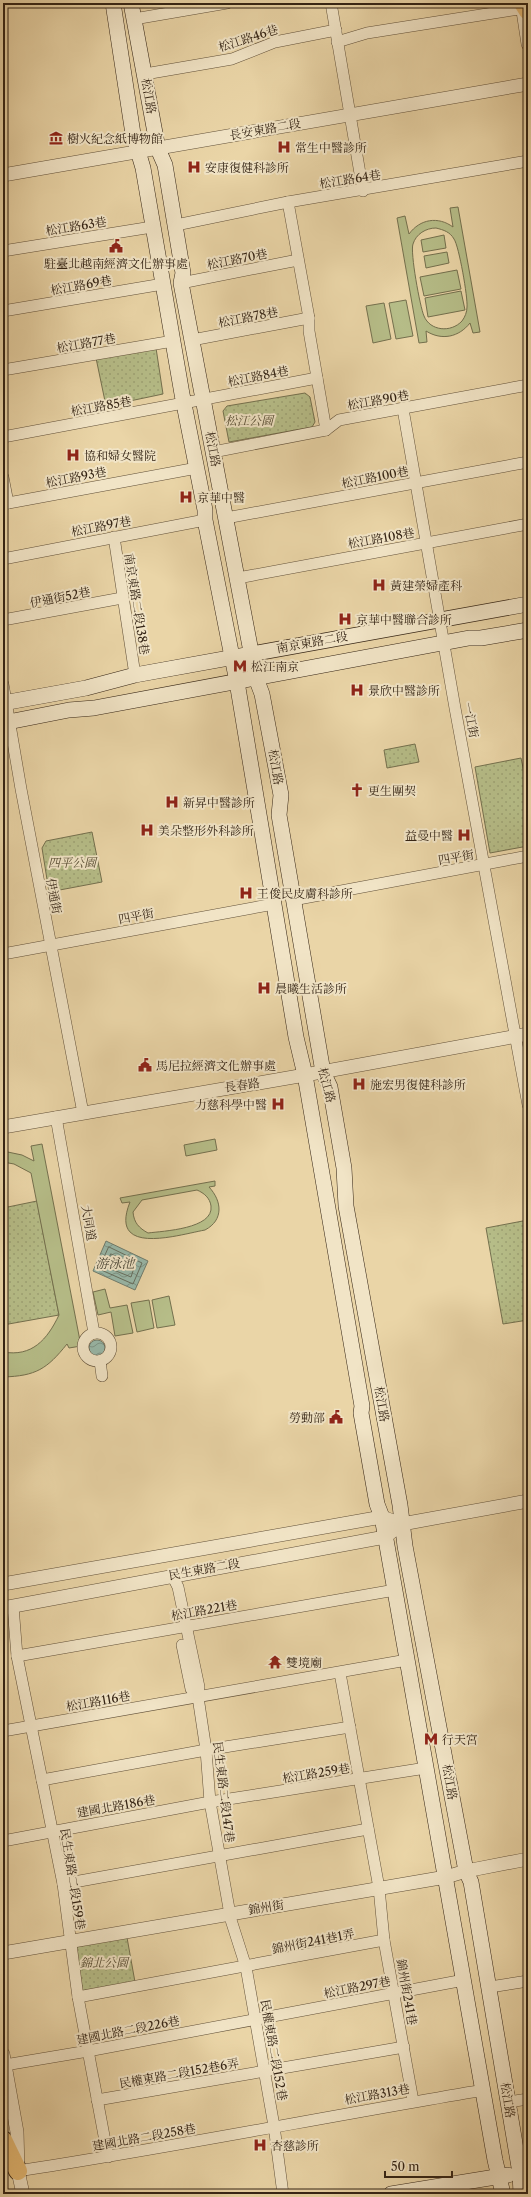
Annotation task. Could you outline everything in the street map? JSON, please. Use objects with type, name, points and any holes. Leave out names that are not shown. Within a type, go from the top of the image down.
[{"type":"highway","points":[[3,2140],[18,2171]]},
{"type":"main road","name":"松江路","points":[[113,3],[131,120],[139,152],[184,404],[205,510],[205,520],[228,643],[237,682],[299,1056],[305,1075],[362,1406],[361,1413],[377,1504],[382,1517],[484,2090],[495,2160],[500,2176],[503,2194]]},
{"type":"main road","name":"松江路","points":[[131,3],[158,149],[165,165],[183,273],[181,283],[238,578],[251,654],[256,678],[262,694],[281,795],[280,815],[293,900],[323,1072],[330,1087],[344,1168],[346,1206],[402,1524],[466,1871],[471,1882],[490,1987],[508,2102],[524,2172],[521,2194]]},
{"type":"main road","name":"南京東路二段","points":[[5,703],[86,688],[135,675],[528,604]]},
{"type":"main road","name":"南京東路二段","points":[[7,722],[237,682],[444,643],[528,630]]},
{"type":"main road","points":[[391,2194],[524,2172]]},
{"type":"street","points":[[134,19],[227,3]]},
{"type":"street","points":[[331,3],[363,191]]},
{"type":"street","points":[[337,42],[367,33],[522,9],[528,44]]},
{"type":"street","name":"松江路46巷","points":[[145,74],[232,59],[275,42],[336,30]]},
{"type":"street","name":"長安東路二段","points":[[3,176],[528,84]]},
{"type":"street","name":"松江路64巷","points":[[176,225],[288,202],[363,191],[528,161]]},
{"type":"street","points":[[288,202],[309,318],[309,331],[326,430]]},
{"type":"street","name":"松江路63巷","points":[[3,252],[152,227]]},
{"type":"street","name":"松江路70巷","points":[[181,283],[298,260]]},
{"type":"street","name":"松江路69巷","points":[[3,311],[163,284]]},
{"type":"street","name":"松江路78巷","points":[[192,340],[309,318]]},
{"type":"street","name":"松江路77巷","points":[[3,370],[173,341]]},
{"type":"street","name":"松江路84巷","points":[[203,400],[317,378]]},
{"type":"street","name":"松江路90巷","points":[[213,452],[326,430],[339,420],[528,385]]},
{"type":"street","name":"松江路85巷","points":[[3,437],[203,400]]},
{"type":"street","name":"一江街","points":[[403,409],[528,1105]]},
{"type":"street","name":"松江路100巷","points":[[226,518],[528,462]]},
{"type":"street","name":"松江路93巷","points":[[5,503],[197,468]]},
{"type":"street","points":[[3,477],[5,503]]},
{"type":"street","name":"松江路97巷","points":[[3,559],[205,520]]},
{"type":"street","name":"松江路108巷","points":[[238,578],[528,524]]},
{"type":"street","name":"南京東路二段138巷","points":[[114,537],[122,598],[135,675]]},
{"type":"street","name":"伊通街52巷","points":[[3,620],[122,598]]},
{"type":"street","name":"伊通街","points":[[3,684],[7,722],[83,1113]]},
{"type":"street","name":"四平街","points":[[293,900],[528,856]]},
{"type":"street","name":"四平街","points":[[3,954],[274,904]]},
{"type":"street","name":"長春路","points":[[3,1127],[323,1072],[528,1034]]},
{"type":"street","name":"大同道","points":[[56,1117],[94,1333]]},
{"type":"street","points":[[94,1333],[99,1333],[108,1339],[111,1351],[105,1360],[94,1362],[86,1356],[84,1344],[89,1334],[94,1333]]},
{"type":"street","points":[[100,1361],[102,1376]]},
{"type":"street","name":"民生東路二段","points":[[8,1606],[385,1537],[402,1524],[528,1501]]},
{"type":"street","name":"民生東路二段","points":[[3,1584],[382,1517],[402,1524]]},
{"type":"street","name":"民生東路二段147巷","points":[[172,1575],[178,1587],[182,1627],[199,1687],[198,1697],[206,1750],[210,1802],[231,1913]]},
{"type":"street","name":"松江路221巷","points":[[18,1656],[395,1590]]},
{"type":"street","name":"民生東路二段159巷","points":[[8,1606],[30,1727],[63,1884],[69,1941],[78,1997],[108,2157]]},
{"type":"street","name":"松江路116巷","points":[[3,1732],[407,1660]]},
{"type":"street","name":"錦州街241巷","points":[[340,1673],[379,1888],[384,1940],[413,2101]]},
{"type":"street","points":[[42,1780],[206,1750],[350,1727]]},
{"type":"street","name":"松江路259巷","points":[[210,1802],[426,1768]]},
{"type":"street","name":"建國北路186巷","points":[[3,1841],[210,1802]]},
{"type":"street","points":[[63,1884],[368,1829]]},
{"type":"street","name":"錦州街","points":[[3,1953],[379,1888],[528,1859]]},
{"type":"street","name":"民權東路二段152巷","points":[[231,1913],[231,1920],[246,1967],[274,2126],[283,2194]]},
{"type":"street","name":"錦州街241巷1弄","points":[[78,1997],[246,1967],[384,1940]]},
{"type":"street","name":"松江路297巷","points":[[255,2019],[464,1980]]},
{"type":"street","points":[[490,1987],[528,1981]]},
{"type":"street","name":"建國北路二段226巷","points":[[4,2059],[88,2051],[255,2019]]},
{"type":"street","name":"民權東路二段152巷6弄","points":[[97,2100],[404,2047]]},
{"type":"street","points":[[4,2059],[17,2132],[18,2171],[23,2194]]},
{"type":"street","name":"松江路313巷","points":[[274,2126],[484,2090]]},
{"type":"street","points":[[508,2102],[528,2099]]},
{"type":"street","name":"建國北路二段258巷","points":[[18,2171],[108,2157],[274,2126]]},
{"type":"green space","points":[[458,207],[480,332],[473,333],[470,323],[461,332],[450,336],[438,336],[426,331],[427,342],[419,343],[397,218],[405,216],[409,234],[418,225],[435,220],[441,221],[453,227],[450,208]],"holes":[[[436,228],[451,235],[454,239],[463,272],[467,302],[466,313],[462,321],[447,329],[441,329],[431,325],[424,316],[414,268],[412,249],[414,240],[422,232]]]},
{"type":"green space","points":[[444,235],[446,248],[423,252],[421,240]]},
{"type":"green space","points":[[447,252],[449,263],[426,268],[424,256]]},
{"type":"green space","points":[[457,270],[461,289],[424,296],[420,277]]},
{"type":"green space","points":[[461,291],[465,310],[428,317],[425,298]]},
{"type":"green space","points":[[406,300],[413,336],[396,339],[389,303]]},
{"type":"green space","points":[[384,303],[391,339],[373,343],[366,306]]},
{"type":"green space","points":[[156,348],[163,394],[106,406],[96,358]]},
{"type":"green space","name":"松江公園","points":[[305,393],[310,397],[315,422],[312,427],[229,442],[223,411],[227,406]]},
{"type":"green space","points":[[415,744],[419,762],[387,768],[384,750]]},
{"type":"green space","points":[[521,758],[528,792],[528,846],[490,853],[475,767]]},
{"type":"green space","name":"四平公園","points":[[92,832],[102,882],[49,892],[42,848],[46,841]]},
{"type":"green space","points":[[215,1139],[217,1150],[186,1156],[184,1145]]},
{"type":"green space","points":[[42,1144],[81,1346],[69,1348],[67,1344],[53,1360],[40,1370],[24,1375],[3,1377],[3,1352],[22,1352],[37,1345],[44,1339],[59,1315],[31,1173],[14,1164],[3,1162],[3,1151],[22,1155],[34,1161],[31,1146]]},
{"type":"green space","points":[[215,1181],[215,1186],[209,1187],[217,1198],[219,1210],[215,1221],[205,1230],[164,1238],[149,1238],[137,1236],[129,1230],[126,1219],[130,1202],[122,1203],[120,1198]],"holes":[[[197,1190],[208,1198],[211,1206],[210,1214],[205,1220],[175,1230],[148,1233],[136,1222],[133,1212],[142,1200]]]},
{"type":"green space","points":[[37,1201],[59,1315],[3,1325],[3,1208]]},
{"type":"green space","points":[[528,1220],[528,1320],[503,1324],[486,1228]]},
{"type":"green space","points":[[105,1289],[110,1308],[127,1305],[133,1333],[115,1336],[111,1312],[98,1315],[93,1292]]},
{"type":"green space","points":[[169,1296],[175,1325],[157,1328],[152,1300]]},
{"type":"green space","points":[[149,1300],[154,1328],[137,1332],[131,1303]]},
{"type":"green space","name":"錦北公園","points":[[126,1932],[135,1982],[82,1991],[73,1942]]},
{"type":"water","name":"游泳池","points":[[106,1241],[148,1261],[135,1290],[93,1271]]},
{"type":"water","points":[[94,1340],[100,1340],[105,1345],[103,1354],[100,1356],[94,1356],[89,1351],[89,1345]]},
{"type":"place","name":"樹火紀念紙博物館","points":[[56,138]]},
{"type":"place","name":"常生中醫診所","points":[[284,147]]},
{"type":"place","name":"安康復健科診所","points":[[194,167]]},
{"type":"place","name":"駐臺北越南經濟文化辦事處","points":[[116,246]]},
{"type":"place","name":"協和婦女醫院","points":[[73,455]]},
{"type":"place","name":"京華中醫","points":[[186,497]]},
{"type":"place","name":"黃建榮婦產科","points":[[379,585]]},
{"type":"place","name":"京華中醫聯合診所","points":[[345,619]]},
{"type":"place","name":"松江南京","points":[[240,666]]},
{"type":"place","name":"景欣中醫診所","points":[[357,690]]},
{"type":"place","name":"更生團契","points":[[357,790]]},
{"type":"place","name":"新昇中醫診所","points":[[172,802]]},
{"type":"place","name":"美朵整形外科診所","points":[[147,830]]},
{"type":"place","name":"益曼中醫","points":[[464,835]]},
{"type":"place","name":"王俊民皮膚科診所","points":[[246,893]]},
{"type":"place","name":"晨曦生活診所","points":[[264,988]]},
{"type":"place","name":"馬尼拉經濟文化辦事處","points":[[145,1065]]},
{"type":"place","name":"施宏男復健科診所","points":[[359,1084]]},
{"type":"place","name":"力慈科學中醫","points":[[278,1104]]},
{"type":"place","name":"勞動部","points":[[336,1417]]},
{"type":"place","name":"雙境廟","points":[[275,1662]]},
{"type":"place","name":"行天宮","points":[[431,1739]]},
{"type":"place","name":"杏慈診所","points":[[260,2145]]}]
